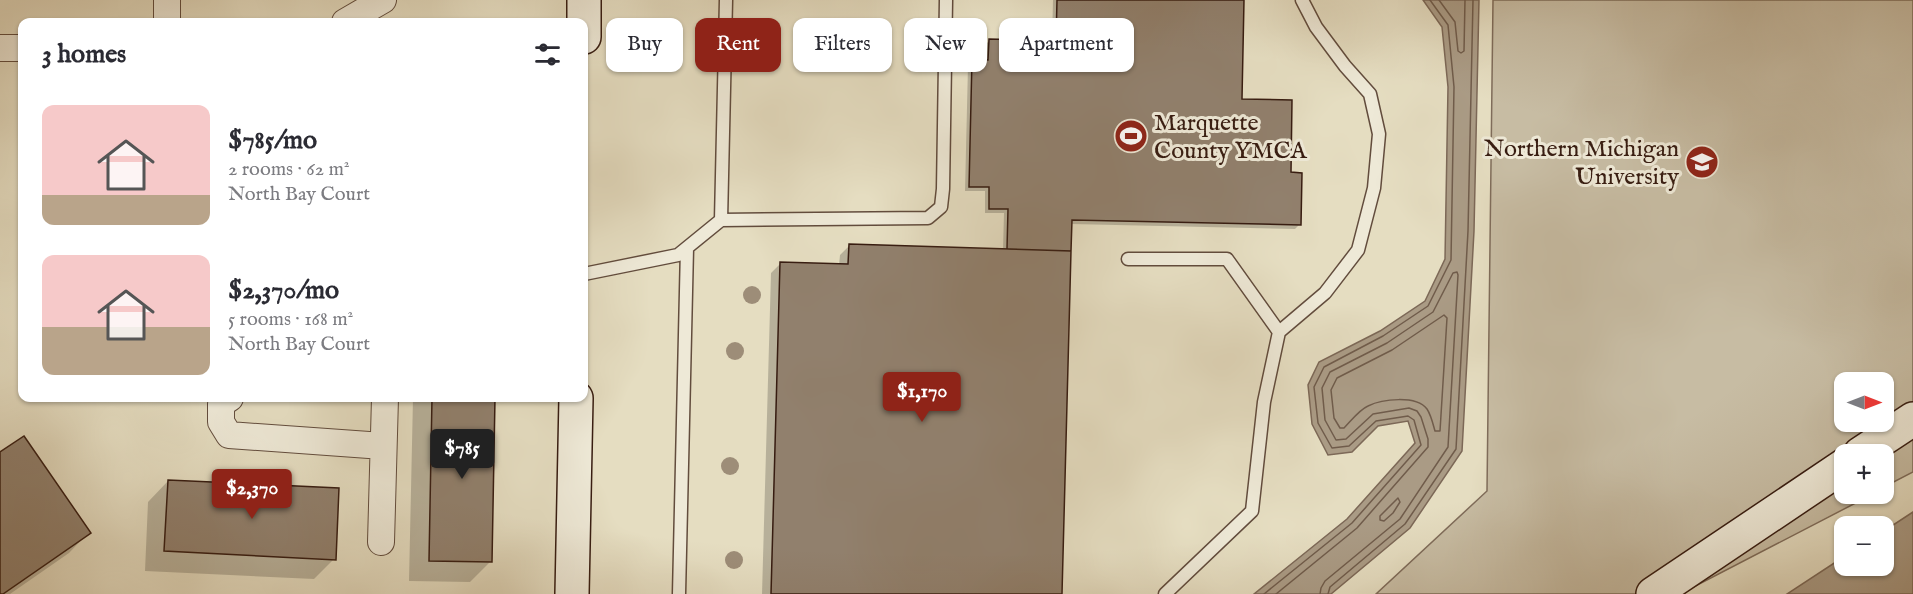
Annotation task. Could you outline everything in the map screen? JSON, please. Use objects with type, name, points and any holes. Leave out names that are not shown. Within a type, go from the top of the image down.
[{"type":"street","points":[[167,0],[167,18]]},
{"type":"street","points":[[352,18],[383,0]]},
{"type":"street","points":[[584,0],[584,18]]},
{"type":"street","points":[[0,48],[18,48]]},
{"type":"street","points":[[225,402],[222,404],[220,422],[229,435],[383,446]]},
{"type":"street","points":[[381,542],[385,402]]},
{"type":"street","points":[[572,594],[576,402]]},
{"type":"street","points":[[1875,444],[1913,419]]},
{"type":"street","points":[[1653,594],[1834,472]]},
{"type":"lane","points":[[721,220],[726,0]]},
{"type":"lane","points":[[588,273],[678,255],[721,220],[928,218],[941,207],[943,189],[946,0]]},
{"type":"lane","points":[[1165,594],[1252,511],[1264,402],[1279,332],[1325,293],[1358,250],[1374,188],[1379,134],[1370,94],[1316,27],[1302,0]]},
{"type":"lane","points":[[679,594],[687,248]]},
{"type":"lane","points":[[1128,259],[1227,259],[1279,332]]},
{"type":"shaded area","name":"Northern Michigan University","points":[[1493,0],[1913,0],[1913,472],[1894,482],[1894,444],[1834,444],[1834,504],[1854,504],[1680,594],[1376,594],[1487,491]]},
{"type":"water","points":[[1423,0],[1479,0],[1474,231],[1462,451],[1410,528],[1331,594],[1254,594],[1347,519],[1415,443],[1408,421],[1378,426],[1352,452],[1328,455],[1312,424],[1308,385],[1319,362],[1380,331],[1425,301],[1445,259],[1448,87],[1442,27]]},
{"type":"water","points":[[1913,512],[1913,594],[1787,594],[1834,563],[1834,576],[1894,576],[1894,524]]},
{"type":"building","name":"Marquette County YMCA","points":[[1057,0],[1244,0],[1242,99],[1292,100],[1291,172],[1302,173],[1301,225],[1072,220],[1071,251],[1007,249],[1008,209],[989,209],[989,187],[969,187],[972,72],[987,72],[989,39],[999,39],[999,72],[1134,72],[1134,18],[1057,18]]},
{"type":"building","points":[[849,244],[1071,251],[1062,594],[771,594],[780,262],[848,264]]},
{"type":"building","points":[[432,402],[495,402],[492,562],[429,561]]},
{"type":"building","points":[[24,436],[91,533],[0,594],[0,452]]},
{"type":"building","points":[[168,480],[339,488],[336,560],[164,551]]},
{"type":"place","name":"Marquette County YMCA","points":[[1131,136]]},
{"type":"place","name":"Northern Michigan University","points":[[1702,162]]}]
